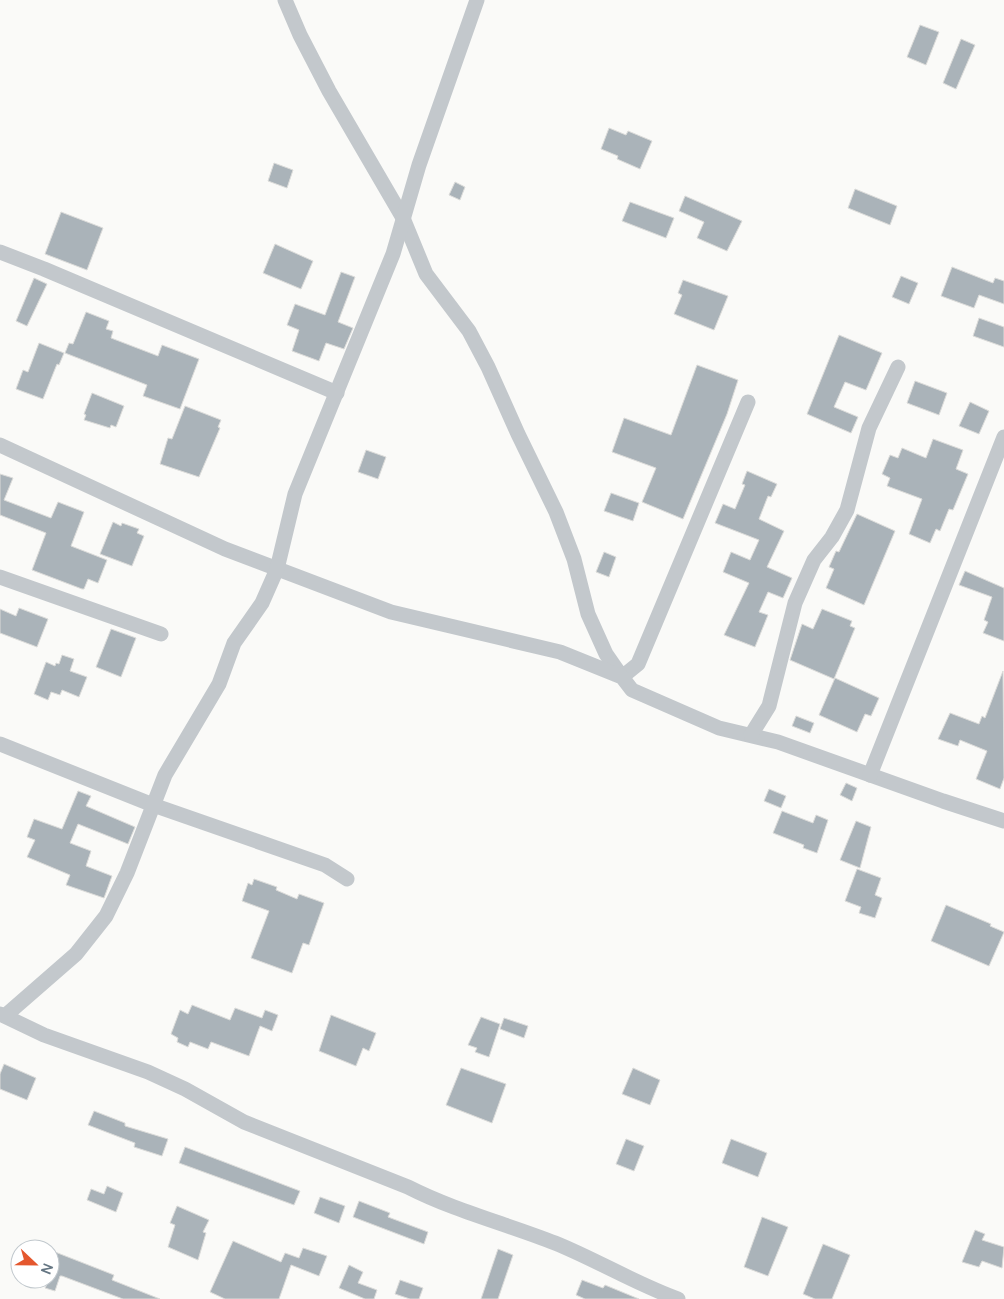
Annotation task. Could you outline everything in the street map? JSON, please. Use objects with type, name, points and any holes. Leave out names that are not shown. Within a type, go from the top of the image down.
[{"type":"street","points":[[286,0],[300,35],[329,91],[403,218],[426,274],[468,331],[488,367],[556,512],[574,559],[588,614],[606,654],[632,690],[719,728],[778,742],[1004,821]]},
{"type":"street","points":[[477,0],[419,165],[393,254],[338,393],[295,494],[277,569],[262,604],[234,643],[219,684],[165,775],[127,873],[106,916],[76,954],[2,1015],[44,1035],[148,1072],[185,1089],[244,1122],[408,1187],[431,1199],[552,1242],[641,1284],[678,1299]]},
{"type":"street","points":[[0,252],[44,268],[338,393]]},
{"type":"street","points":[[750,735],[769,706],[795,603],[814,560],[832,537],[847,510],[869,428],[898,367]]},
{"type":"street","points":[[622,677],[638,664],[748,402]]},
{"type":"street","points":[[870,775],[1004,437]]},
{"type":"street","points":[[0,445],[225,549],[391,612],[560,652],[622,677]]},
{"type":"street","points":[[0,577],[161,634]]},
{"type":"street","points":[[0,744],[153,805],[325,865],[347,879]]},
{"type":"building","points":[[920,25],[939,32],[926,65],[907,57]]},
{"type":"building","points":[[961,39],[975,45],[956,89],[943,83]]},
{"type":"building","points":[[609,128],[626,135],[628,131],[652,141],[640,169],[617,159],[618,156],[601,149]]},
{"type":"building","points":[[274,163],[293,170],[287,188],[268,181]]},
{"type":"building","points":[[455,182],[465,187],[460,200],[449,195]]},
{"type":"building","points":[[855,189],[897,206],[890,225],[848,208]]},
{"type":"building","points":[[685,196],[742,221],[727,251],[697,238],[704,222],[679,211]]},
{"type":"building","points":[[630,202],[674,218],[666,238],[622,221]]},
{"type":"building","points":[[61,212],[103,228],[87,270],[45,254]]},
{"type":"building","points":[[275,244],[313,261],[301,289],[263,273]]},
{"type":"building","points":[[952,267],[993,283],[995,278],[1004,281],[1004,304],[979,295],[974,308],[941,296]]},
{"type":"building","points":[[341,272],[355,277],[338,322],[353,328],[344,349],[326,343],[319,361],[292,351],[299,330],[287,325],[295,304],[325,315]]},
{"type":"building","points":[[901,276],[918,283],[909,304],[892,297]]},
{"type":"building","points":[[34,278],[47,284],[27,326],[16,321]]},
{"type":"building","points":[[683,280],[728,296],[714,330],[674,314],[682,295],[678,293]]},
{"type":"building","points":[[86,312],[109,321],[106,329],[113,331],[111,338],[158,356],[162,345],[199,359],[180,409],[143,396],[147,385],[65,353],[69,343],[73,344]]},
{"type":"building","points":[[979,318],[1004,327],[1004,347],[973,336]]},
{"type":"building","points":[[839,335],[882,353],[866,390],[845,382],[834,407],[858,417],[851,433],[807,414]]},
{"type":"building","points":[[39,343],[64,353],[59,365],[57,364],[43,399],[16,389],[23,370],[28,372]]},
{"type":"building","points":[[697,365],[738,380],[727,414],[683,519],[642,502],[656,468],[612,452],[624,418],[671,435]]},
{"type":"building","points":[[915,381],[947,393],[939,415],[907,403]]},
{"type":"building","points":[[92,393],[124,406],[116,427],[111,425],[110,428],[84,420],[86,415],[84,414]]},
{"type":"building","points":[[970,402],[989,411],[979,434],[959,426]]},
{"type":"building","points":[[185,406],[221,420],[218,427],[220,428],[199,477],[160,464],[168,438],[172,439]]},
{"type":"building","points":[[933,439],[963,450],[956,469],[968,474],[953,510],[949,509],[940,531],[936,529],[930,543],[909,534],[922,499],[887,486],[890,478],[882,474],[890,455],[898,458],[902,448],[926,458]]},
{"type":"building","points":[[366,450],[386,457],[378,479],[358,472]]},
{"type":"building","points":[[747,471],[777,484],[771,497],[768,496],[759,519],[784,531],[767,567],[792,578],[783,598],[768,592],[759,612],[768,615],[755,647],[724,635],[749,583],[723,572],[731,552],[750,560],[759,540],[715,523],[723,504],[735,509],[745,485],[742,484]]},
{"type":"building","points":[[0,474],[13,478],[4,500],[51,518],[58,502],[84,512],[71,546],[107,560],[98,583],[88,579],[84,589],[82,589],[32,570],[46,533],[0,515]]},
{"type":"building","points":[[611,493],[639,503],[633,521],[604,511]]},
{"type":"building","points":[[857,514],[895,531],[864,605],[826,588],[834,569],[829,567],[836,551],[839,552]]},
{"type":"building","points":[[113,522],[121,526],[122,523],[139,529],[137,533],[144,536],[132,566],[100,554]]},
{"type":"building","points":[[604,552],[616,557],[609,577],[596,572]]},
{"type":"building","points":[[965,571],[1004,588],[1004,641],[983,633],[988,622],[984,620],[992,597],[959,585]]},
{"type":"building","points":[[19,608],[48,619],[37,647],[0,633],[0,609],[16,616]]},
{"type":"building","points":[[822,609],[852,621],[850,626],[855,628],[834,679],[790,660],[802,624],[813,629]]},
{"type":"building","points":[[111,629],[136,638],[121,677],[96,667]]},
{"type":"building","points":[[62,655],[74,659],[70,671],[87,677],[79,697],[62,690],[60,695],[51,692],[48,700],[34,694],[46,662],[55,666],[56,663],[59,664]]},
{"type":"building","points":[[1003,671],[1004,778],[1000,789],[976,779],[987,751],[960,740],[958,746],[938,739],[950,713],[979,724],[982,716],[985,718]]},
{"type":"building","points":[[835,678],[879,698],[871,716],[865,714],[857,732],[819,715]]},
{"type":"building","points":[[796,716],[814,723],[810,733],[792,726]]},
{"type":"building","points":[[846,783],[857,788],[852,801],[840,795]]},
{"type":"building","points":[[769,789],[786,796],[781,808],[764,801]]},
{"type":"building","points":[[78,791],[91,796],[86,806],[135,827],[128,844],[78,824],[70,843],[91,851],[86,866],[112,876],[104,898],[66,885],[70,875],[27,857],[35,840],[27,837],[34,819],[62,829]]},
{"type":"building","points":[[782,811],[813,823],[816,815],[828,820],[817,853],[803,848],[804,845],[773,833]]},
{"type":"building","points":[[856,821],[871,827],[860,868],[840,860]]},
{"type":"building","points":[[857,869],[881,878],[875,895],[882,898],[875,918],[859,913],[861,907],[845,901]]},
{"type":"building","points":[[254,879],[277,887],[276,890],[297,899],[299,894],[324,903],[309,945],[303,943],[292,973],[251,958],[269,911],[242,901],[248,883],[252,885]]},
{"type":"building","points":[[946,905],[991,924],[990,926],[1004,932],[989,966],[931,941]]},
{"type":"building","points":[[192,1005],[230,1020],[235,1008],[262,1018],[265,1010],[278,1015],[272,1031],[260,1026],[249,1056],[211,1042],[208,1049],[190,1042],[188,1047],[177,1042],[178,1038],[171,1034],[180,1010],[188,1014]]},
{"type":"building","points":[[331,1015],[376,1033],[369,1051],[363,1048],[356,1066],[319,1051]]},
{"type":"building","points":[[481,1017],[500,1024],[489,1057],[475,1052],[477,1048],[468,1045]]},
{"type":"building","points":[[504,1018],[528,1026],[524,1038],[500,1029]]},
{"type":"building","points":[[4,1064],[36,1078],[27,1100],[0,1089],[0,1074]]},
{"type":"building","points":[[461,1068],[506,1084],[492,1123],[446,1105]]},
{"type":"building","points":[[633,1068],[660,1080],[650,1105],[622,1094]]},
{"type":"building","points":[[94,1111],[125,1123],[125,1126],[168,1139],[162,1156],[134,1147],[135,1143],[88,1125]]},
{"type":"building","points":[[626,1139],[644,1146],[634,1171],[616,1164]]},
{"type":"building","points":[[731,1139],[767,1153],[758,1177],[722,1163]]},
{"type":"building","points":[[185,1147],[300,1191],[294,1205],[179,1163]]},
{"type":"building","points":[[107,1186],[123,1193],[116,1212],[87,1200],[91,1189],[104,1194]]},
{"type":"building","points":[[320,1197],[345,1206],[339,1223],[314,1213]]},
{"type":"building","points":[[359,1201],[390,1213],[388,1217],[428,1232],[424,1244],[353,1217]]},
{"type":"building","points":[[177,1206],[209,1220],[203,1232],[206,1233],[198,1260],[168,1247],[175,1225],[170,1223]]},
{"type":"building","points":[[762,1217],[788,1227],[768,1276],[744,1267]]},
{"type":"building","points":[[975,1230],[985,1234],[982,1240],[1004,1247],[1002,1268],[982,1261],[979,1267],[962,1262]]},
{"type":"building","points":[[233,1241],[281,1262],[285,1253],[299,1258],[303,1248],[327,1256],[319,1276],[291,1265],[279,1299],[225,1299],[210,1292]]},
{"type":"building","points":[[823,1244],[850,1255],[832,1299],[815,1299],[803,1294]]},
{"type":"building","points":[[498,1249],[513,1255],[498,1299],[481,1299]]},
{"type":"building","points":[[60,1254],[114,1275],[112,1280],[160,1299],[123,1299],[60,1276]]},
{"type":"building","points":[[349,1265],[363,1272],[358,1283],[377,1290],[374,1299],[365,1299],[339,1288]]},
{"type":"building","points":[[400,1280],[423,1288],[419,1299],[410,1299],[395,1294]]},
{"type":"building","points":[[582,1280],[603,1288],[605,1285],[639,1299],[585,1299],[576,1295]]}]
